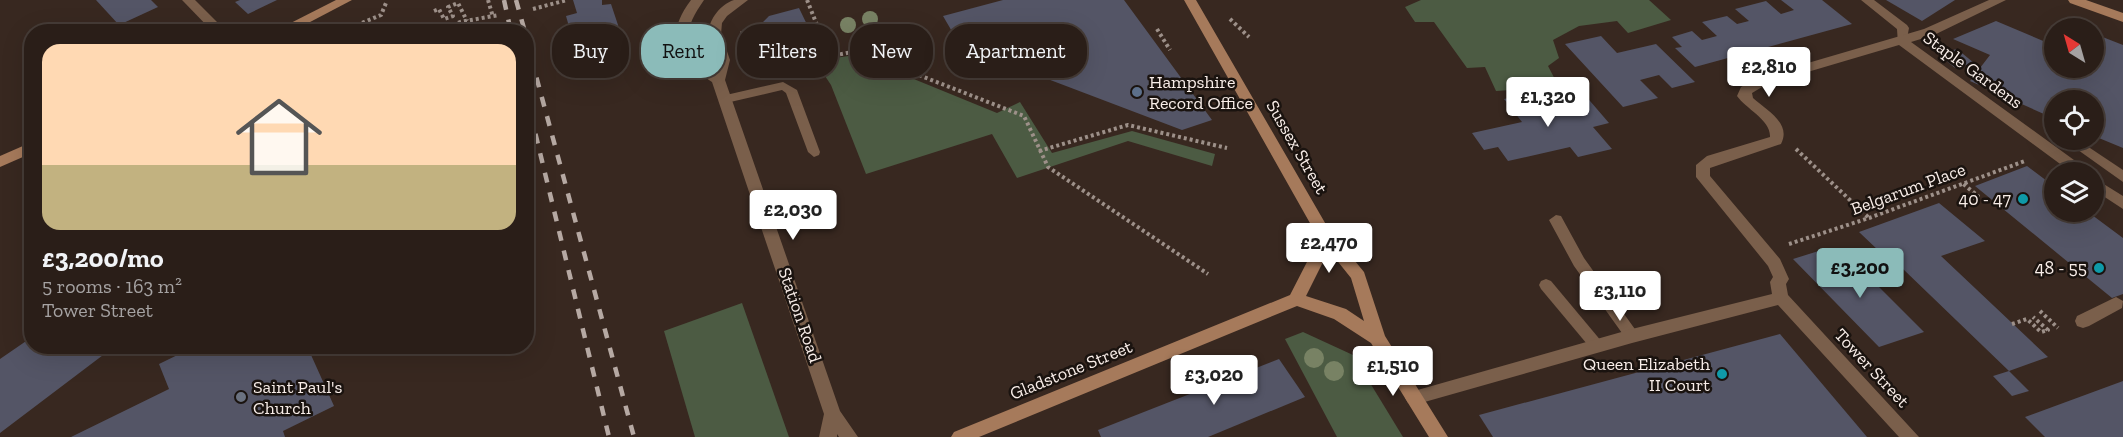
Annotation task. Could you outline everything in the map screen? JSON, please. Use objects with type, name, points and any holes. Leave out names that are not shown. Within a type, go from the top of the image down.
[{"type":"main road","points":[[296,24],[346,0]]},
{"type":"main road","name":"Sussex Street","points":[[1190,0],[1323,232],[1358,276],[1377,338],[1439,437]]},
{"type":"main road","points":[[2074,0],[2123,18]]},
{"type":"main road","points":[[0,162],[24,151]]},
{"type":"main road","points":[[1323,232],[1316,260],[1296,299],[1340,314],[1377,338]]},
{"type":"main road","name":"Gladstone Street","points":[[960,437],[1296,299]]},
{"type":"street","points":[[188,0],[213,24]]},
{"type":"street","points":[[698,0],[682,21],[680,37],[688,57],[700,69],[718,80],[723,60],[715,34],[716,23],[723,13],[742,0]]},
{"type":"street","points":[[1414,398],[1632,336],[1781,298],[1778,282],[1781,279],[1775,263],[1704,177],[1703,165],[1712,160],[1776,141],[1778,137],[1778,132],[1768,119],[1746,100],[1744,96],[1746,90],[1762,81],[1929,32],[2000,0]]},
{"type":"street","name":"Staple Gardens","points":[[1902,41],[2066,162]]},
{"type":"street","name":"Station Road","points":[[718,80],[833,414],[849,437]]},
{"type":"street","points":[[2104,190],[2123,203]]},
{"type":"street","name":"Tower Street","points":[[1781,298],[1910,437]]},
{"type":"street","points":[[2083,321],[2116,303]]},
{"type":"street","points":[[828,437],[833,414]]},
{"type":"lane","points":[[1867,0],[1903,28],[1902,41]]},
{"type":"lane","points":[[726,99],[783,86],[790,90],[814,152]]},
{"type":"lane","points":[[2084,150],[2123,177]]},
{"type":"lane","points":[[1556,220],[1579,261],[1632,336]]},
{"type":"lane","points":[[1546,285],[1597,346]]},
{"type":"path","points":[[488,0],[493,17]]},
{"type":"path","points":[[533,9],[567,0]]},
{"type":"path","points":[[807,0],[817,24]]},
{"type":"path","points":[[359,24],[381,15],[386,3]]},
{"type":"path","points":[[434,11],[439,9],[444,19],[453,16],[448,7],[458,3],[468,21]]},
{"type":"path","points":[[457,24],[499,15]]},
{"type":"path","points":[[1225,15],[1249,37]]},
{"type":"path","points":[[1157,29],[1170,50]]},
{"type":"path","points":[[838,54],[857,51],[1024,116],[1048,167],[1208,274]]},
{"type":"path","points":[[1040,151],[1128,125],[1227,148]]},
{"type":"path","points":[[1778,137],[1795,149],[1869,218]]},
{"type":"path","name":"Belgarum Place","points":[[1784,246],[2052,152]]},
{"type":"path","points":[[1959,203],[1978,195],[1961,183]]},
{"type":"path","points":[[2012,324],[2027,319],[2041,332],[2048,330],[2033,317]]},
{"type":"green space","points":[[1421,0],[1649,0],[1671,20],[1628,33],[1617,21],[1579,26],[1553,40],[1559,58],[1548,66],[1559,87],[1496,91],[1485,67],[1467,68],[1434,22],[1415,22],[1405,7]]},
{"type":"green space","points":[[850,56],[850,78],[911,78],[997,113],[1020,102],[1052,153],[1132,131],[1215,154],[1212,166],[1128,141],[1017,178],[992,134],[866,174],[826,78],[838,78],[838,58]]},
{"type":"green space","points":[[742,303],[789,437],[695,437],[664,331]]},
{"type":"green space","points":[[1303,332],[1353,355],[1403,437],[1337,437],[1285,339]]},
{"type":"building","points":[[96,0],[151,0],[158,7],[121,24],[118,24]]},
{"type":"building","points":[[277,0],[248,14],[235,2]]},
{"type":"building","points":[[573,0],[602,0],[602,5],[611,4],[618,24],[568,24],[566,16],[577,13]]},
{"type":"building","name":"Hampshire Record Office","points":[[1003,0],[1124,0],[1212,120],[1182,130],[1045,78],[1087,78],[1087,24],[948,24],[943,16]]},
{"type":"building","points":[[1781,0],[1822,0],[1852,24],[1695,67],[1675,48],[1682,47],[1672,37],[1692,31],[1702,40],[1717,36],[1702,22],[1727,16],[1737,24],[1749,21],[1735,9],[1766,1],[1781,14],[1794,10]]},
{"type":"building","points":[[1886,0],[1955,0],[1922,21]]},
{"type":"building","points":[[799,8],[807,24],[758,24],[769,16]]},
{"type":"building","points":[[1996,21],[2044,41],[2044,78],[2104,78],[2104,38],[2123,45],[2123,148],[2104,140],[2104,90],[2044,90],[2044,114],[1970,81],[1990,55],[1953,39]]},
{"type":"building","points":[[1601,36],[1617,53],[1656,44],[1695,82],[1672,88],[1659,75],[1640,80],[1658,98],[1623,107],[1565,44]]},
{"type":"building","points":[[1957,49],[1974,63],[1955,68],[1938,54]]},
{"type":"building","points":[[1531,93],[1539,104],[1584,94],[1609,123],[1593,127],[1612,149],[1578,157],[1570,147],[1508,161],[1498,147],[1484,150],[1472,133],[1522,122],[1504,99]]},
{"type":"building","name":"40 - 47","points":[[2027,166],[2044,179],[2044,222],[2101,222],[2123,238],[2123,294],[2112,298],[1975,186]]},
{"type":"building","points":[[1939,203],[1985,241],[1941,256],[2048,357],[2009,371],[1903,269],[1899,270],[1859,232]]},
{"type":"building","points":[[1825,249],[1847,271],[1859,267],[1924,332],[1879,347],[1793,259]]},
{"type":"building","name":"Queen Elizabeth II Court","points":[[1780,334],[1867,437],[1493,437],[1479,415]]},
{"type":"building","points":[[24,342],[24,354],[104,354],[0,433],[0,359]]},
{"type":"building","name":"Saint Paul's Church","points":[[180,354],[237,354],[238,356],[242,354],[311,354],[334,406],[283,431],[285,437],[71,437],[169,389],[159,364]]},
{"type":"building","points":[[1279,359],[1305,397],[1208,437],[1101,437],[1098,430]]},
{"type":"building","points":[[2009,371],[2029,391],[2012,396],[1993,376]]},
{"type":"building","points":[[2123,381],[2123,437],[2045,437],[2025,417]]},
{"type":"railway","points":[[504,0],[509,24]]},
{"type":"railway","points":[[516,0],[523,24]]},
{"type":"railway","points":[[534,68],[634,437]]},
{"type":"railway","points":[[534,128],[609,437]]},
{"type":"place","name":"Hampshire Record Office","points":[[1137,92]]},
{"type":"place","name":"40 - 47","points":[[2023,199]]},
{"type":"place","name":"48 - 55","points":[[2099,268]]},
{"type":"place","name":"Queen Elizabeth II Court","points":[[1722,374]]},
{"type":"place","name":"Saint Paul's Church","points":[[241,397]]}]
